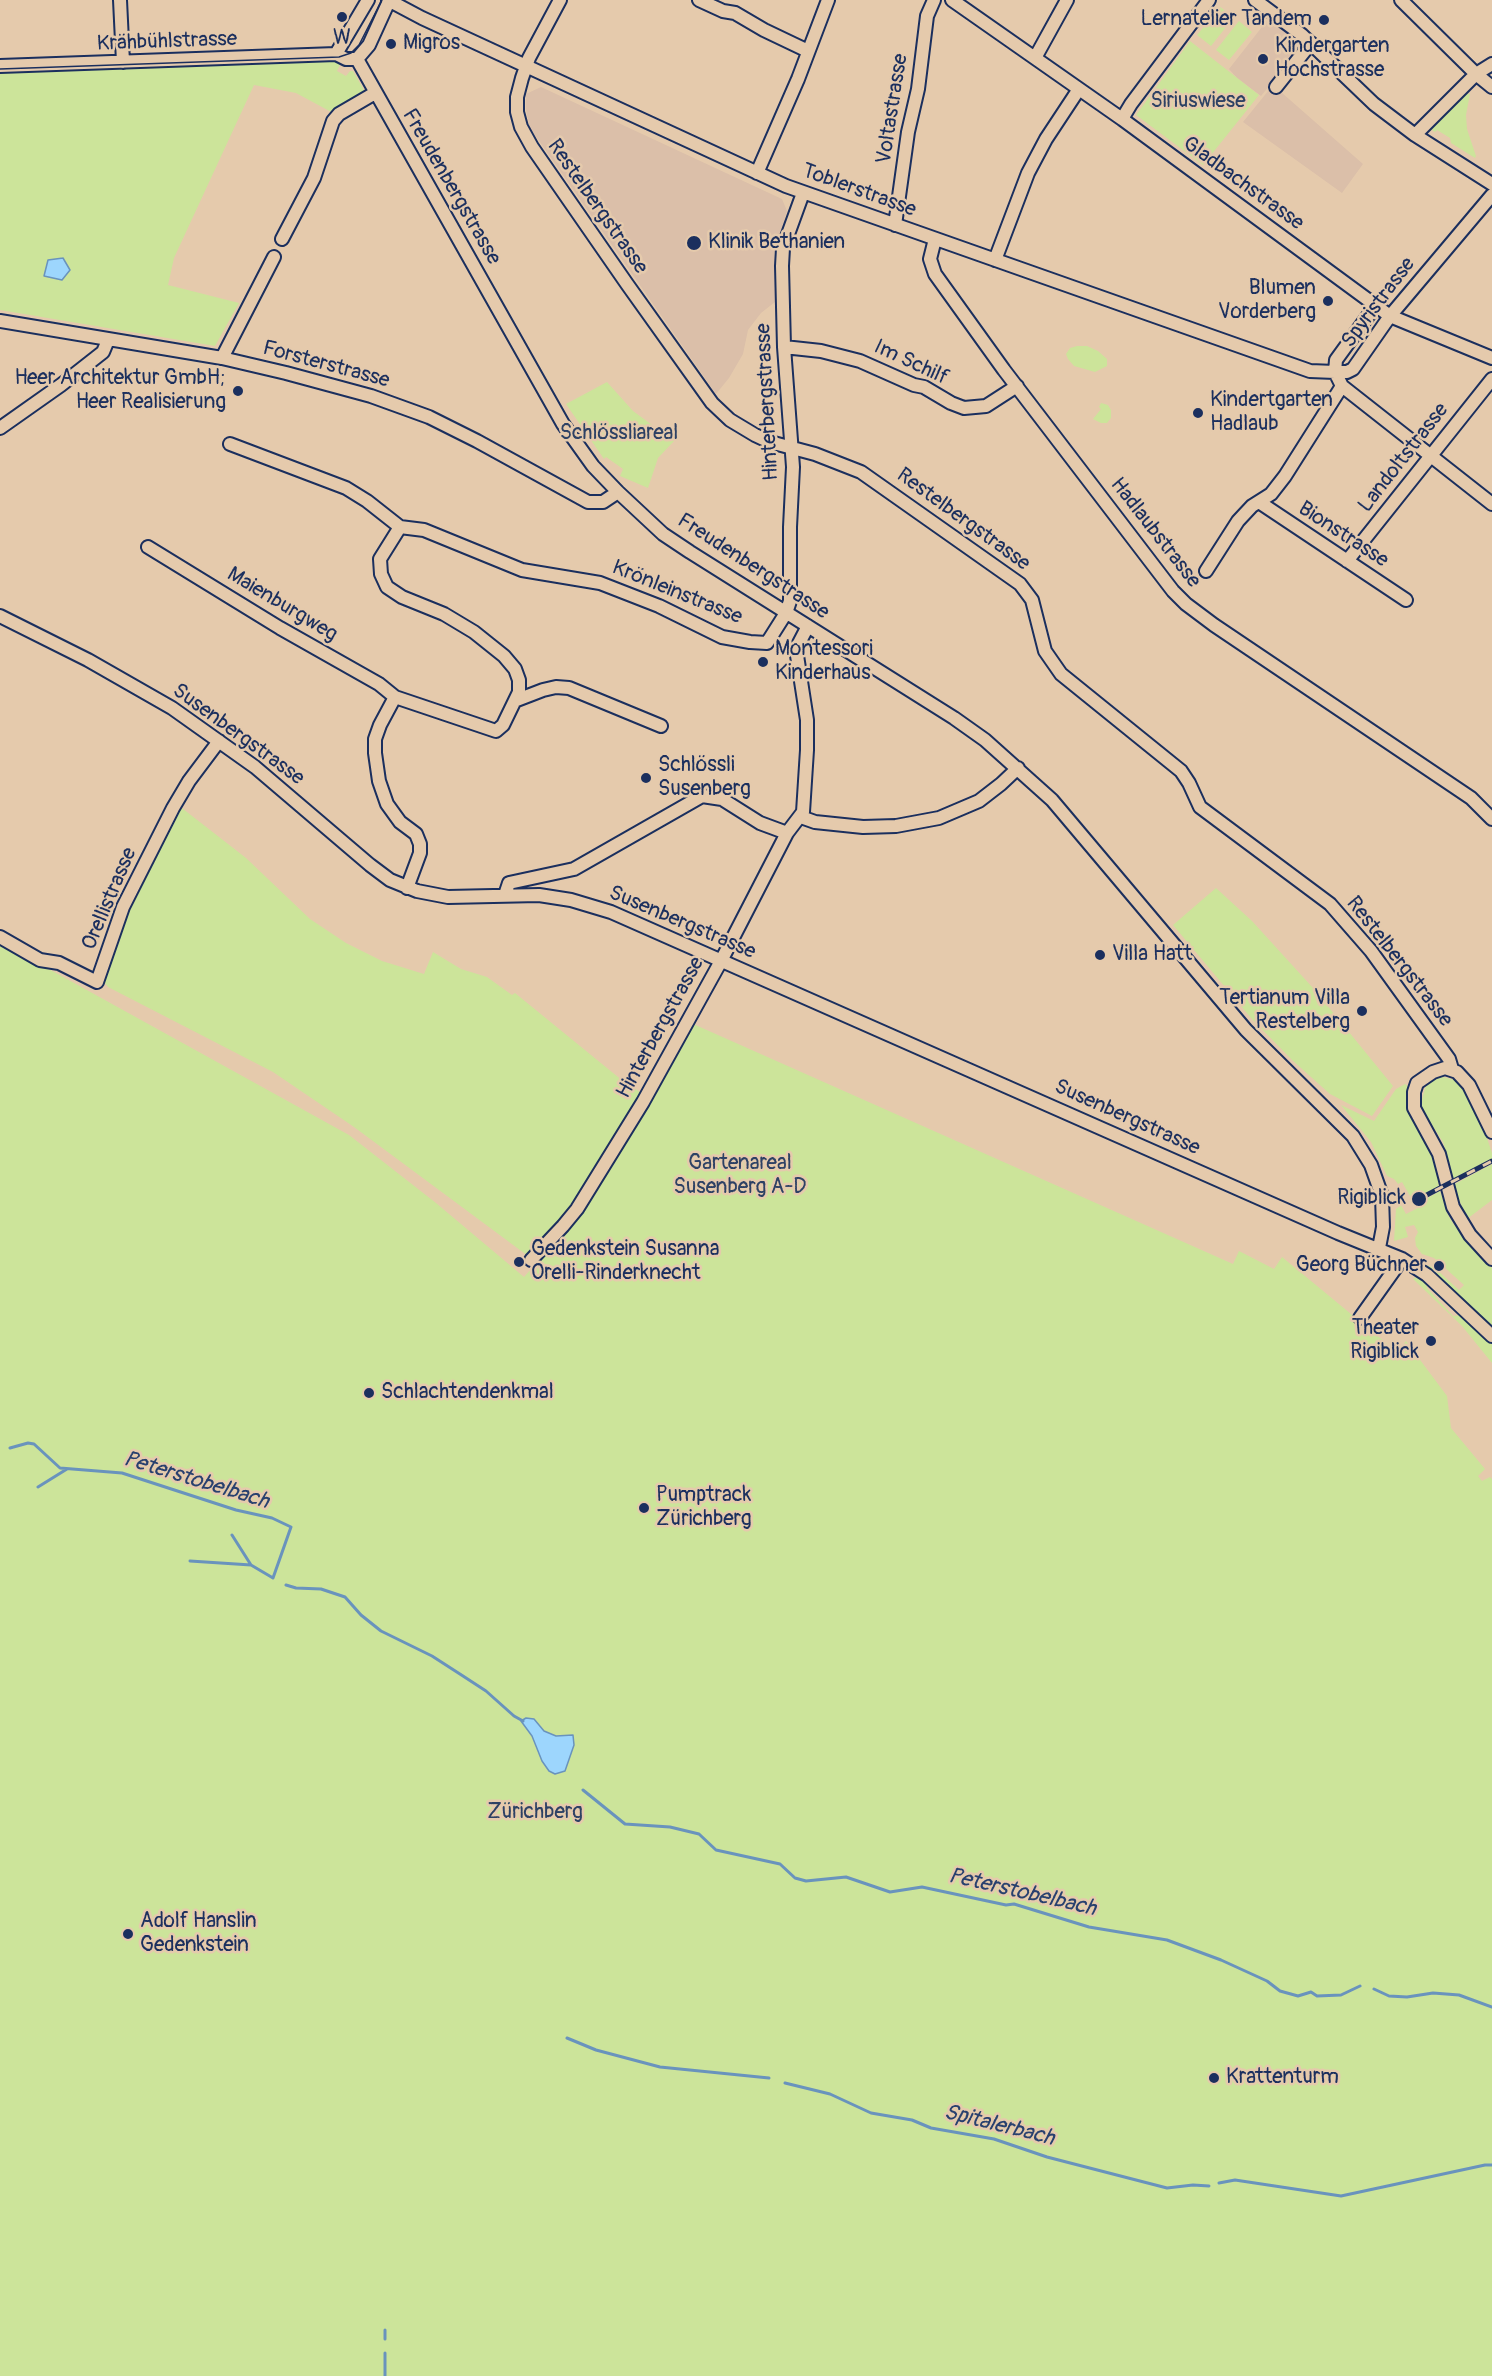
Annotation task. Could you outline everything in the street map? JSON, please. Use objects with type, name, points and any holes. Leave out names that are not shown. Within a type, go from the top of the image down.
[{"type":"street","points":[[120,0],[123,62]]},
{"type":"street","points":[[336,54],[368,0]]},
{"type":"street","points":[[357,59],[369,45],[388,0]]},
{"type":"street","name":"Toblerstrasse","points":[[388,0],[803,193],[1310,371],[1335,372]]},
{"type":"street","name":"Restelbergstrasse","points":[[560,0],[526,66],[517,97],[517,112],[521,127],[532,147],[712,403],[742,428],[770,442],[815,454],[861,472],[1020,584],[1032,600],[1045,651],[1061,674],[1180,771],[1189,783],[1200,807],[1330,904],[1371,951],[1449,1059],[1452,1069],[1468,1085],[1492,1132]]},
{"type":"street","points":[[699,0],[723,11],[735,13],[807,51]]},
{"type":"street","points":[[756,173],[798,79],[828,0]]},
{"type":"street","name":"Voltastrasse","points":[[895,225],[908,132],[918,89],[927,16],[934,0]]},
{"type":"street","name":"Gladbachstrasse","points":[[952,0],[1122,119],[1390,316],[1492,358]]},
{"type":"street","points":[[1035,58],[1067,0]]},
{"type":"street","points":[[1122,119],[1209,0]]},
{"type":"street","points":[[1255,0],[1311,43],[1374,104],[1415,135],[1492,184]]},
{"type":"street","points":[[1401,0],[1492,87]]},
{"type":"street","points":[[1276,87],[1311,43]]},
{"type":"street","name":"Krähbühlstrasse","points":[[0,66],[336,54],[346,59],[357,59]]},
{"type":"street","name":"Freudenbergstrasse","points":[[357,59],[563,424],[579,447],[618,492],[663,534],[954,718],[985,740],[1052,800],[1246,1030],[1353,1136],[1371,1165],[1382,1196],[1383,1227],[1379,1248]]},
{"type":"street","points":[[1415,135],[1476,74],[1492,64]]},
{"type":"street","points":[[995,260],[1028,173],[1046,139],[1079,89]]},
{"type":"street","points":[[282,239],[314,178],[333,121],[339,114],[375,93]]},
{"type":"street","name":"Hinterbergstrasse","points":[[786,613],[790,593],[791,448],[784,347],[783,248],[803,193]]},
{"type":"street","name":"Spyristrasse","points":[[1342,386],[1335,372],[1353,369],[1390,316],[1492,195]]},
{"type":"street","name":"Hadlaubstrasse","points":[[935,239],[930,259],[935,274],[1162,578],[1186,604],[1477,802],[1492,819]]},
{"type":"street","points":[[222,357],[274,258]]},
{"type":"street","points":[[1335,372],[1336,360],[1376,306]]},
{"type":"street","name":"Forsterstrasse","points":[[0,321],[222,357],[286,373],[401,406],[477,441],[588,502],[603,502],[618,492]]},
{"type":"street","points":[[0,428],[103,352],[108,340]]},
{"type":"street","name":"Im Schilf","points":[[784,347],[834,354],[860,361],[914,385],[924,387],[964,408],[986,406],[1017,386]]},
{"type":"street","name":"Landoltstrasse","points":[[1347,561],[1492,379]]},
{"type":"street","points":[[1206,571],[1239,521],[1252,506],[1280,484],[1342,386],[1492,504]]},
{"type":"street","points":[[230,444],[252,446],[346,488],[400,527],[380,560],[381,574],[387,587],[402,597],[444,614],[474,632],[504,656],[515,669],[519,680],[517,700],[500,729],[494,732],[395,697],[380,725],[375,739],[379,781],[387,804],[400,822],[416,834],[420,844],[418,859],[407,888]]},
{"type":"street","name":"Bionstrasse","points":[[1259,502],[1406,600]]},
{"type":"street","name":"Krönleinstrasse","points":[[400,527],[424,530],[522,570],[600,583],[659,606],[708,632],[736,640],[767,643],[786,613]]},
{"type":"street","name":"Maienburgweg","points":[[148,547],[280,628],[379,684],[395,697]]},
{"type":"street","name":"Susenbergstrasse","points":[[0,616],[119,676],[172,708],[255,767],[378,872],[407,888],[462,899],[505,895],[553,897],[596,907],[1338,1233],[1402,1258],[1428,1275],[1492,1336]]},
{"type":"street","points":[[808,626],[796,649],[807,720],[805,802],[801,817],[815,822],[863,827],[896,826],[939,819],[979,801],[1018,768]]},
{"type":"street","points":[[517,700],[556,687],[568,688],[661,726]]},
{"type":"street","name":"Orellistrasse","points":[[0,937],[40,960],[59,963],[97,982],[123,907],[173,808],[189,781],[219,741]]},
{"type":"street","points":[[505,895],[509,883],[574,868],[702,796],[722,799],[760,822],[787,833]]},
{"type":"street","name":"Hinterbergstrasse","points":[[531,1260],[563,1226],[598,1176],[643,1102],[721,961],[787,833],[801,817]]},
{"type":"street","points":[[1452,1069],[1432,1071],[1420,1079],[1414,1092],[1414,1108],[1439,1154],[1448,1195],[1458,1218],[1492,1259]]},
{"type":"street","points":[[1360,1318],[1402,1258]]},
{"type":"shaded area","name":"Kindergarten Hochstrasse","points":[[1269,18],[1293,38],[1298,50],[1261,96],[1229,69]]},
{"type":"shaded area","points":[[1273,85],[1363,164],[1342,193],[1243,122]]},
{"type":"shaded area","name":"Klinik Bethanien","points":[[541,87],[782,199],[787,211],[774,253],[775,302],[761,313],[748,330],[743,354],[729,378],[716,394],[530,128],[526,110],[526,94]]},
{"type":"green space","points":[[1220,7],[1234,17],[1211,46],[1197,35]]},
{"type":"green space","points":[[1239,21],[1252,32],[1229,60],[1216,50]]},
{"type":"green space","name":"Siriuswiese","points":[[1190,41],[1259,95],[1203,165],[1136,115]]},
{"type":"green space","points":[[339,61],[337,71],[346,76],[353,71],[365,92],[335,114],[296,93],[254,85],[174,258],[168,285],[239,303],[215,346],[0,310],[0,72]]},
{"type":"green space","points":[[1463,93],[1470,94],[1466,115],[1467,129],[1475,158],[1451,143],[1450,138],[1437,130],[1435,132],[1432,130],[1430,125]]},
{"type":"green space","points":[[1087,346],[1098,351],[1107,359],[1107,366],[1095,372],[1074,366],[1066,354],[1070,348]]},
{"type":"green space","name":"Schlössliareal","points":[[607,382],[633,411],[674,441],[658,458],[648,488],[620,476],[623,469],[606,457],[604,459],[566,404]]},
{"type":"green space","points":[[1101,403],[1108,405],[1111,410],[1111,418],[1107,423],[1093,419],[1101,409],[1099,407]]},
{"type":"green space","name":"Zürichberg","points":[[178,805],[246,858],[310,919],[346,943],[382,961],[424,974],[433,952],[461,969],[487,977],[512,995],[515,993],[618,1077],[650,1099],[691,1023],[1233,1264],[1239,1251],[1274,1269],[1282,1257],[1397,1352],[1406,1341],[1447,1396],[1451,1428],[1485,1469],[1478,1476],[1482,1481],[1490,1477],[1492,1479],[1492,2376],[0,2376],[0,942],[349,1135],[436,1203],[524,1277],[563,1233],[528,1256],[354,1127],[273,1072],[108,987],[104,982],[104,974],[118,926]]},
{"type":"green space","points":[[1216,888],[1252,921],[1313,988],[1393,1086],[1372,1116],[1330,1094],[1292,1060],[1251,1018],[1173,925]]},
{"type":"green space","points":[[1436,1078],[1455,1080],[1463,1088],[1484,1129],[1492,1153],[1492,1159],[1452,1180],[1443,1142],[1423,1111],[1421,1103],[1426,1085]]},
{"type":"green space","points":[[1405,1084],[1409,1087],[1407,1099],[1409,1113],[1422,1133],[1436,1164],[1439,1187],[1423,1195],[1421,1190],[1410,1196],[1402,1182],[1398,1184],[1387,1176],[1371,1142],[1341,1105],[1374,1121],[1396,1089]]},
{"type":"green space","points":[[1492,1164],[1492,1200],[1467,1219],[1453,1185]]},
{"type":"green space","points":[[1440,1191],[1447,1213],[1454,1225],[1492,1268],[1492,1326],[1426,1265],[1435,1268],[1459,1290],[1464,1285],[1434,1258],[1422,1254],[1416,1246],[1415,1238],[1418,1232],[1414,1225],[1405,1227],[1408,1237],[1394,1241],[1396,1209],[1401,1205],[1406,1214],[1426,1204],[1424,1200]]},
{"type":"green space","points":[[1418,1276],[1427,1283],[1427,1288],[1453,1316],[1463,1315],[1492,1344],[1492,1363],[1462,1326],[1413,1279]]},
{"type":"water","points":[[63,258],[70,270],[62,280],[44,276],[48,260]]},
{"type":"water","points":[[526,1718],[534,1719],[544,1731],[556,1736],[573,1735],[574,1745],[565,1771],[555,1774],[549,1771],[542,1761],[532,1736],[521,1721]]},
{"type":"waterway","name":"Peterstobelbach","points":[[10,1448],[28,1443],[34,1444],[60,1468],[122,1473],[236,1510],[272,1518],[291,1527],[273,1578],[251,1565],[232,1535]]},
{"type":"waterway","points":[[38,1487],[67,1469]]},
{"type":"waterway","points":[[190,1561],[251,1565]]},
{"type":"waterway","name":"Peterstobelbach","points":[[286,1585],[296,1588],[321,1589],[345,1597],[361,1615],[381,1631],[432,1656],[486,1691],[523,1721]]},
{"type":"waterway","name":"Peterstobelbach","points":[[583,1790],[625,1824],[670,1827],[699,1834],[716,1850],[780,1864],[795,1878],[806,1881],[846,1877],[890,1892],[922,1887],[1006,1905],[1014,1904],[1089,1927],[1167,1940],[1221,1960],[1267,1981],[1280,1991],[1298,1996],[1311,1992],[1317,1996],[1341,1995],[1360,1986]]},
{"type":"waterway","name":"Peterstobelbach","points":[[1374,1989],[1389,1996],[1407,1997],[1433,1993],[1459,1995],[1492,2007]]},
{"type":"waterway","name":"Spitalerbach","points":[[567,2038],[596,2050],[660,2067],[769,2078]]},
{"type":"waterway","name":"Spitalerbach","points":[[785,2083],[830,2094],[871,2113],[912,2120],[931,2128],[994,2139],[1047,2157],[1167,2188],[1209,2186]]},
{"type":"waterway","name":"Spitalerbach","points":[[1219,2183],[1235,2180],[1341,2196],[1492,2165]]},
{"type":"waterway","points":[[385,2330],[385,2339]]},
{"type":"waterway","points":[[385,2353],[385,2376]]},
{"type":"tram line","points":[[0,69],[339,57],[351,53],[359,45],[382,0]]},
{"type":"railway","points":[[1419,1199],[1492,1161]]},
{"type":"place","name":"W","points":[[342,17]]},
{"type":"place","name":"Lernatelier Tandem","points":[[1324,20]]},
{"type":"place","name":"Migros","points":[[391,44]]},
{"type":"place","name":"Kindergarten Hochstrasse","points":[[1263,59]]},
{"type":"place","name":"Klinik Bethanien","points":[[694,243]]},
{"type":"place","name":"Blumen Vorderberg","points":[[1328,301]]},
{"type":"place","name":"Heer Architektur GmbH; Heer Realisierung","points":[[238,391]]},
{"type":"place","name":"Kindertgarten Hadlaub","points":[[1198,413]]},
{"type":"place","name":"Montessori Kinderhaus","points":[[763,662]]},
{"type":"place","name":"Schlössli Susenberg","points":[[646,778]]},
{"type":"place","name":"Villa Hatt","points":[[1100,955]]},
{"type":"place","name":"Tertianum Villa Restelberg","points":[[1362,1011]]},
{"type":"place","name":"Rigiblick","points":[[1419,1199]]},
{"type":"place","name":"Gedenkstein Susanna Orelli-Rinderknecht","points":[[519,1262]]},
{"type":"place","name":"Georg Büchner","points":[[1439,1266]]},
{"type":"place","name":"Theater Rigiblick","points":[[1431,1341]]},
{"type":"place","name":"Schlachtendenkmal","points":[[369,1393]]},
{"type":"place","name":"Pumptrack Zürichberg","points":[[644,1508]]},
{"type":"place","name":"Adolf Hanslin Gedenkstein","points":[[128,1934]]},
{"type":"place","name":"Krattenturm","points":[[1214,2078]]},
{"type":"park label","name":"Gartenareal Susenberg A-D","points":[[740,1176]]}]
